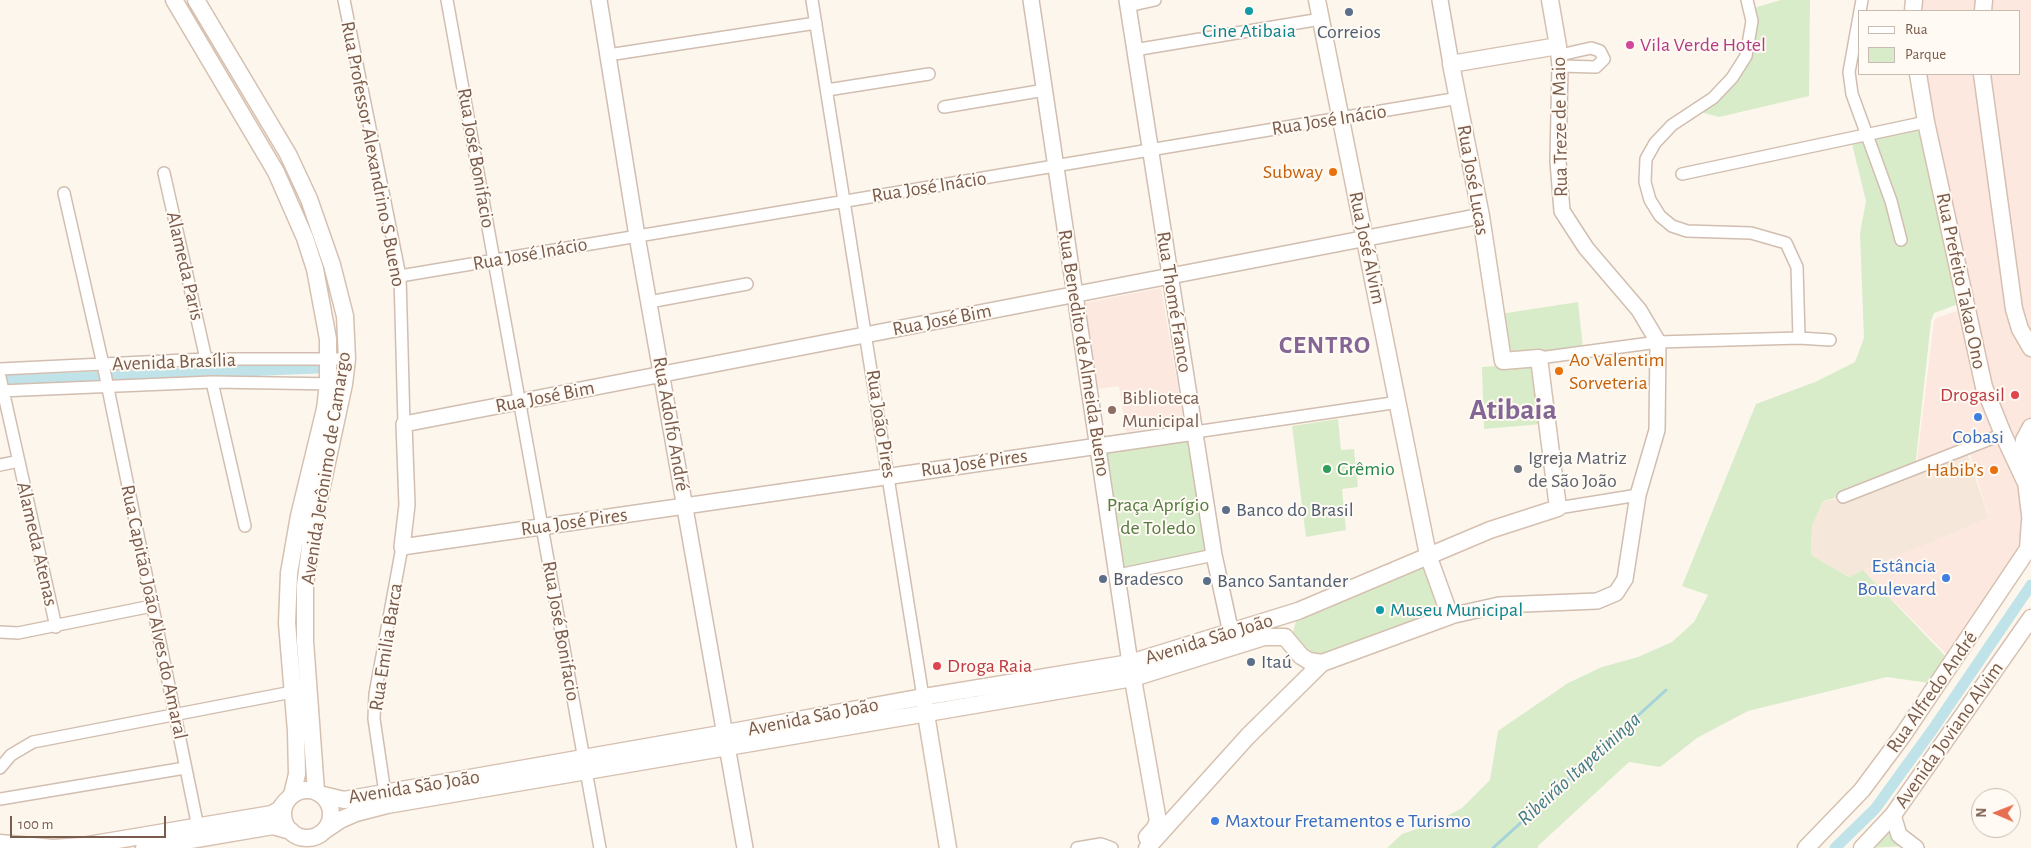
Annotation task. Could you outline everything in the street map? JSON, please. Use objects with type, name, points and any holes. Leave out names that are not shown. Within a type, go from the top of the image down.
[{"type":"main road","name":"Avenida Jerônimo de Camargo","points":[[174,0],[276,172],[305,238],[320,288],[329,359],[336,384],[305,586],[305,641],[319,793]]},
{"type":"main road","name":"Avenida Jerônimo de Camargo","points":[[196,0],[288,154],[309,200],[332,265],[344,316],[347,359],[336,384],[289,572],[287,623],[297,774],[289,798]]},
{"type":"main road","name":"Rua José Alvim","points":[[1317,0],[1399,402],[1428,555],[1450,616]]},
{"type":"main road","name":"Rua Treze de Maio","points":[[1550,0],[1560,56]]},
{"type":"main road","points":[[1451,64],[1560,56]]},
{"type":"main road","name":"Rua José Lucas","points":[[1451,64],[1481,216],[1503,361],[1539,358]]},
{"type":"main road","name":"Rua Prefeito Takao Ono","points":[[1918,75],[1926,122],[1984,387],[2002,434],[2025,481]]},
{"type":"main road","points":[[1982,75],[2014,309],[2020,329],[2031,348]]},
{"type":"main road","points":[[1539,358],[1558,508]]},
{"type":"main road","points":[[2025,481],[2024,440],[2031,426]]},
{"type":"main road","name":"Rua Alfredo André","points":[[1806,848],[1862,790],[1933,692],[2028,549],[2031,522],[2025,481]]},
{"type":"main road","name":"Avenida São João","points":[[1131,670],[1231,633],[1298,611],[1490,530],[1558,508]]},
{"type":"main road","points":[[1298,611],[1293,621],[1290,642],[1301,656],[1309,662],[1322,663]]},
{"type":"main road","points":[[1147,848],[1248,736],[1322,663],[1450,616]]},
{"type":"main road","name":"Avenida Joviano Alvim","points":[[1862,848],[1893,815],[2031,618]]},
{"type":"main road","name":"Avenida São João","points":[[319,793],[344,800],[386,799],[924,704],[1131,670],[1264,637],[1285,637],[1290,642]]},
{"type":"main road","name":"Rua Benedito de Almeida Bueno","points":[[1131,670],[1155,803],[1157,825],[1137,848]]},
{"type":"main road","name":"Rua João Pires","points":[[924,704],[948,848]]},
{"type":"main road","points":[[0,843],[53,848],[137,844],[198,832],[272,814],[279,810],[289,798],[307,789],[319,793],[331,808],[329,824],[321,838],[294,837],[273,826],[198,832]]},
{"type":"main road","points":[[289,798],[283,817],[294,837]]},
{"type":"main road","name":"Avenida São João","points":[[321,838],[340,820],[386,799]]},
{"type":"main road","points":[[1155,803],[1164,814],[1177,814]]},
{"type":"street","name":"Rua Professor Alexandrino S Bueno","points":[[344,0],[400,276],[407,505],[402,547]]},
{"type":"street","name":"Rua José Bonifacio","points":[[447,0],[600,848]]},
{"type":"street","name":"Rua Adolfo André","points":[[599,0],[637,236],[663,374],[745,848]]},
{"type":"street","name":"Rua João Pires","points":[[812,0],[924,704]]},
{"type":"street","name":"Rua Benedito de Almeida Bueno","points":[[1031,0],[1099,445],[1131,670]]},
{"type":"street","points":[[1127,3],[1155,0]]},
{"type":"street","name":"Rua José Lucas","points":[[1440,0],[1451,64]]},
{"type":"street","points":[[1747,0],[1752,21],[1746,56],[1732,78],[1713,98],[1672,125],[1655,143],[1646,160],[1645,182],[1650,200],[1660,216],[1672,226],[1687,231],[1751,233],[1786,243],[1797,268],[1799,338]]},
{"type":"street","name":"Rua Thomé Franco","points":[[1127,3],[1214,556],[1231,633]]},
{"type":"street","points":[[1134,50],[1320,19]]},
{"type":"street","points":[[1858,22],[1849,72],[1857,113],[1868,135],[1891,201],[1901,240]]},
{"type":"street","points":[[608,55],[816,23]]},
{"type":"street","name":"Rua Treze de Maio","points":[[1560,56],[1558,161],[1562,211],[1586,248],[1639,310],[1658,342]]},
{"type":"street","points":[[827,90],[929,74]]},
{"type":"street","points":[[944,107],[1045,90]]},
{"type":"street","name":"Rua José Inácio","points":[[400,276],[1459,98]]},
{"type":"street","points":[[1682,174],[1926,122]]},
{"type":"street","name":"Alameda Paris","points":[[164,173],[206,359]]},
{"type":"street","name":"Rua Capitão João Alves do Amaral","points":[[64,193],[108,385],[198,832]]},
{"type":"street","name":"Rua José Bim","points":[[404,424],[1481,216]]},
{"type":"street","points":[[650,302],[747,284]]},
{"type":"street","points":[[1539,358],[1658,342],[1799,338],[1830,340]]},
{"type":"street","points":[[1450,616],[1499,605],[1597,601],[1616,593],[1625,579],[1638,495],[1658,430],[1658,342]]},
{"type":"street","name":"Avenida Brasília","points":[[0,368],[104,367],[206,359],[347,359]]},
{"type":"street","name":"Avenida Brasília","points":[[1,386],[212,382],[336,384]]},
{"type":"street","points":[[212,382],[245,526]]},
{"type":"street","name":"Alameda Atenas","points":[[1,386],[56,627]]},
{"type":"street","name":"Rua José Pires","points":[[402,547],[1399,402]]},
{"type":"street","points":[[1843,497],[2002,434]]},
{"type":"street","points":[[0,465],[19,460]]},
{"type":"street","points":[[1558,508],[1638,495]]},
{"type":"street","name":"Rua Emilia Barca","points":[[386,799],[374,719],[375,694],[402,547]]},
{"type":"street","points":[[1118,575],[1214,556]]},
{"type":"street","points":[[0,632],[18,633],[56,627],[152,606]]},
{"type":"street","points":[[0,768],[11,755],[33,742],[292,692]]},
{"type":"street","points":[[0,799],[185,768]]},
{"type":"street","points":[[1893,815],[1899,835],[1916,848]]},
{"type":"street","points":[[1077,848],[1101,844],[1112,848]]},
{"type":"shaded area","points":[[1915,0],[1982,0],[1981,10],[1915,10]]},
{"type":"shaded area","points":[[1986,0],[2031,0],[2031,346],[2026,337],[1987,75],[2021,75],[2021,10],[1986,10]]},
{"type":"shaded area","points":[[1921,75],[1980,75],[2006,273],[2031,350],[2031,424],[2023,455],[1990,402]]},
{"type":"shaded area","points":[[1161,288],[1184,422],[1126,432],[1119,386],[1098,389],[1084,303]]},
{"type":"shaded area","points":[[1966,308],[2016,461],[2029,537],[1953,661],[1863,570],[1989,518],[1968,448],[1916,468],[1934,321],[1936,318]]},
{"type":"shaded area","points":[[1966,450],[1989,518],[1849,577],[1811,555],[1812,526],[1823,501],[1843,498]]},
{"type":"green space","points":[[1781,0],[1810,0],[1809,96],[1719,117],[1697,111],[1737,81],[1754,8]]},
{"type":"green space","points":[[1925,124],[1961,303],[1934,313],[1931,321],[1915,468],[1843,496],[1823,501],[1812,526],[1811,555],[1849,577],[1863,570],[1951,662],[1936,684],[1887,677],[1748,711],[1697,738],[1660,767],[1629,762],[1538,848],[1387,848],[1402,834],[1434,823],[1462,808],[1490,780],[1498,731],[1568,683],[1602,667],[1638,657],[1672,642],[1694,622],[1708,595],[1682,586],[1756,404],[1815,382],[1855,362],[1864,338],[1860,233],[1866,201],[1852,144]]},
{"type":"green space","points":[[1578,302],[1583,348],[1509,357],[1500,314]]},
{"type":"green space","points":[[1534,363],[1542,424],[1484,429],[1482,367]]},
{"type":"green space","name":"Grêmio","points":[[1338,419],[1341,450],[1354,449],[1358,487],[1342,489],[1346,530],[1306,537],[1292,426]]},
{"type":"green space","name":"Praça Aprígio de Toledo","points":[[1188,439],[1207,551],[1123,567],[1106,452]]},
{"type":"green space","points":[[1423,565],[1442,615],[1315,662],[1291,639],[1298,614]]},
{"type":"green space","points":[[1891,824],[1905,846],[1868,848]]},
{"type":"waterway","points":[[0,381],[317,368]]},
{"type":"waterway","points":[[1835,848],[1875,809],[1933,729],[2031,585]]},
{"type":"waterway","name":"Ribeirão Itapetininga","points":[[1493,848],[1666,690]]},
{"type":"place","name":"Cine Atibaia","points":[[1249,11]]},
{"type":"place","name":"Correios","points":[[1349,12]]},
{"type":"place","name":"Vila Verde Hotel","points":[[1630,45]]},
{"type":"place","name":"Subway","points":[[1333,172]]},
{"type":"place","name":"Ao Valentim Sorveteria","points":[[1559,371]]},
{"type":"place","name":"Drogasil","points":[[2015,395]]},
{"type":"place","name":"Biblioteca Municipal","points":[[1112,410]]},
{"type":"place","name":"Cobasi","points":[[1978,417]]},
{"type":"place","name":"Grêmio","points":[[1327,469]]},
{"type":"place","name":"Igreja Matriz de São João","points":[[1518,469]]},
{"type":"place","name":"Habib's","points":[[1994,470]]},
{"type":"place","name":"Banco do Brasil","points":[[1226,510]]},
{"type":"place","name":"Estância Boulevard","points":[[1946,578]]},
{"type":"place","name":"Bradesco","points":[[1103,579]]},
{"type":"place","name":"Banco Santander","points":[[1207,581]]},
{"type":"place","name":"Museu Municipal","points":[[1380,610]]},
{"type":"place","name":"Itaú","points":[[1251,662]]},
{"type":"place","name":"Droga Raia","points":[[937,666]]},
{"type":"place","name":"Maxtour Fretamentos e Turismo","points":[[1215,821]]},
{"type":"district","name":"CENTRO","points":[[1325,345]]},
{"type":"district","name":"Atibaia","points":[[1513,410]]}]
